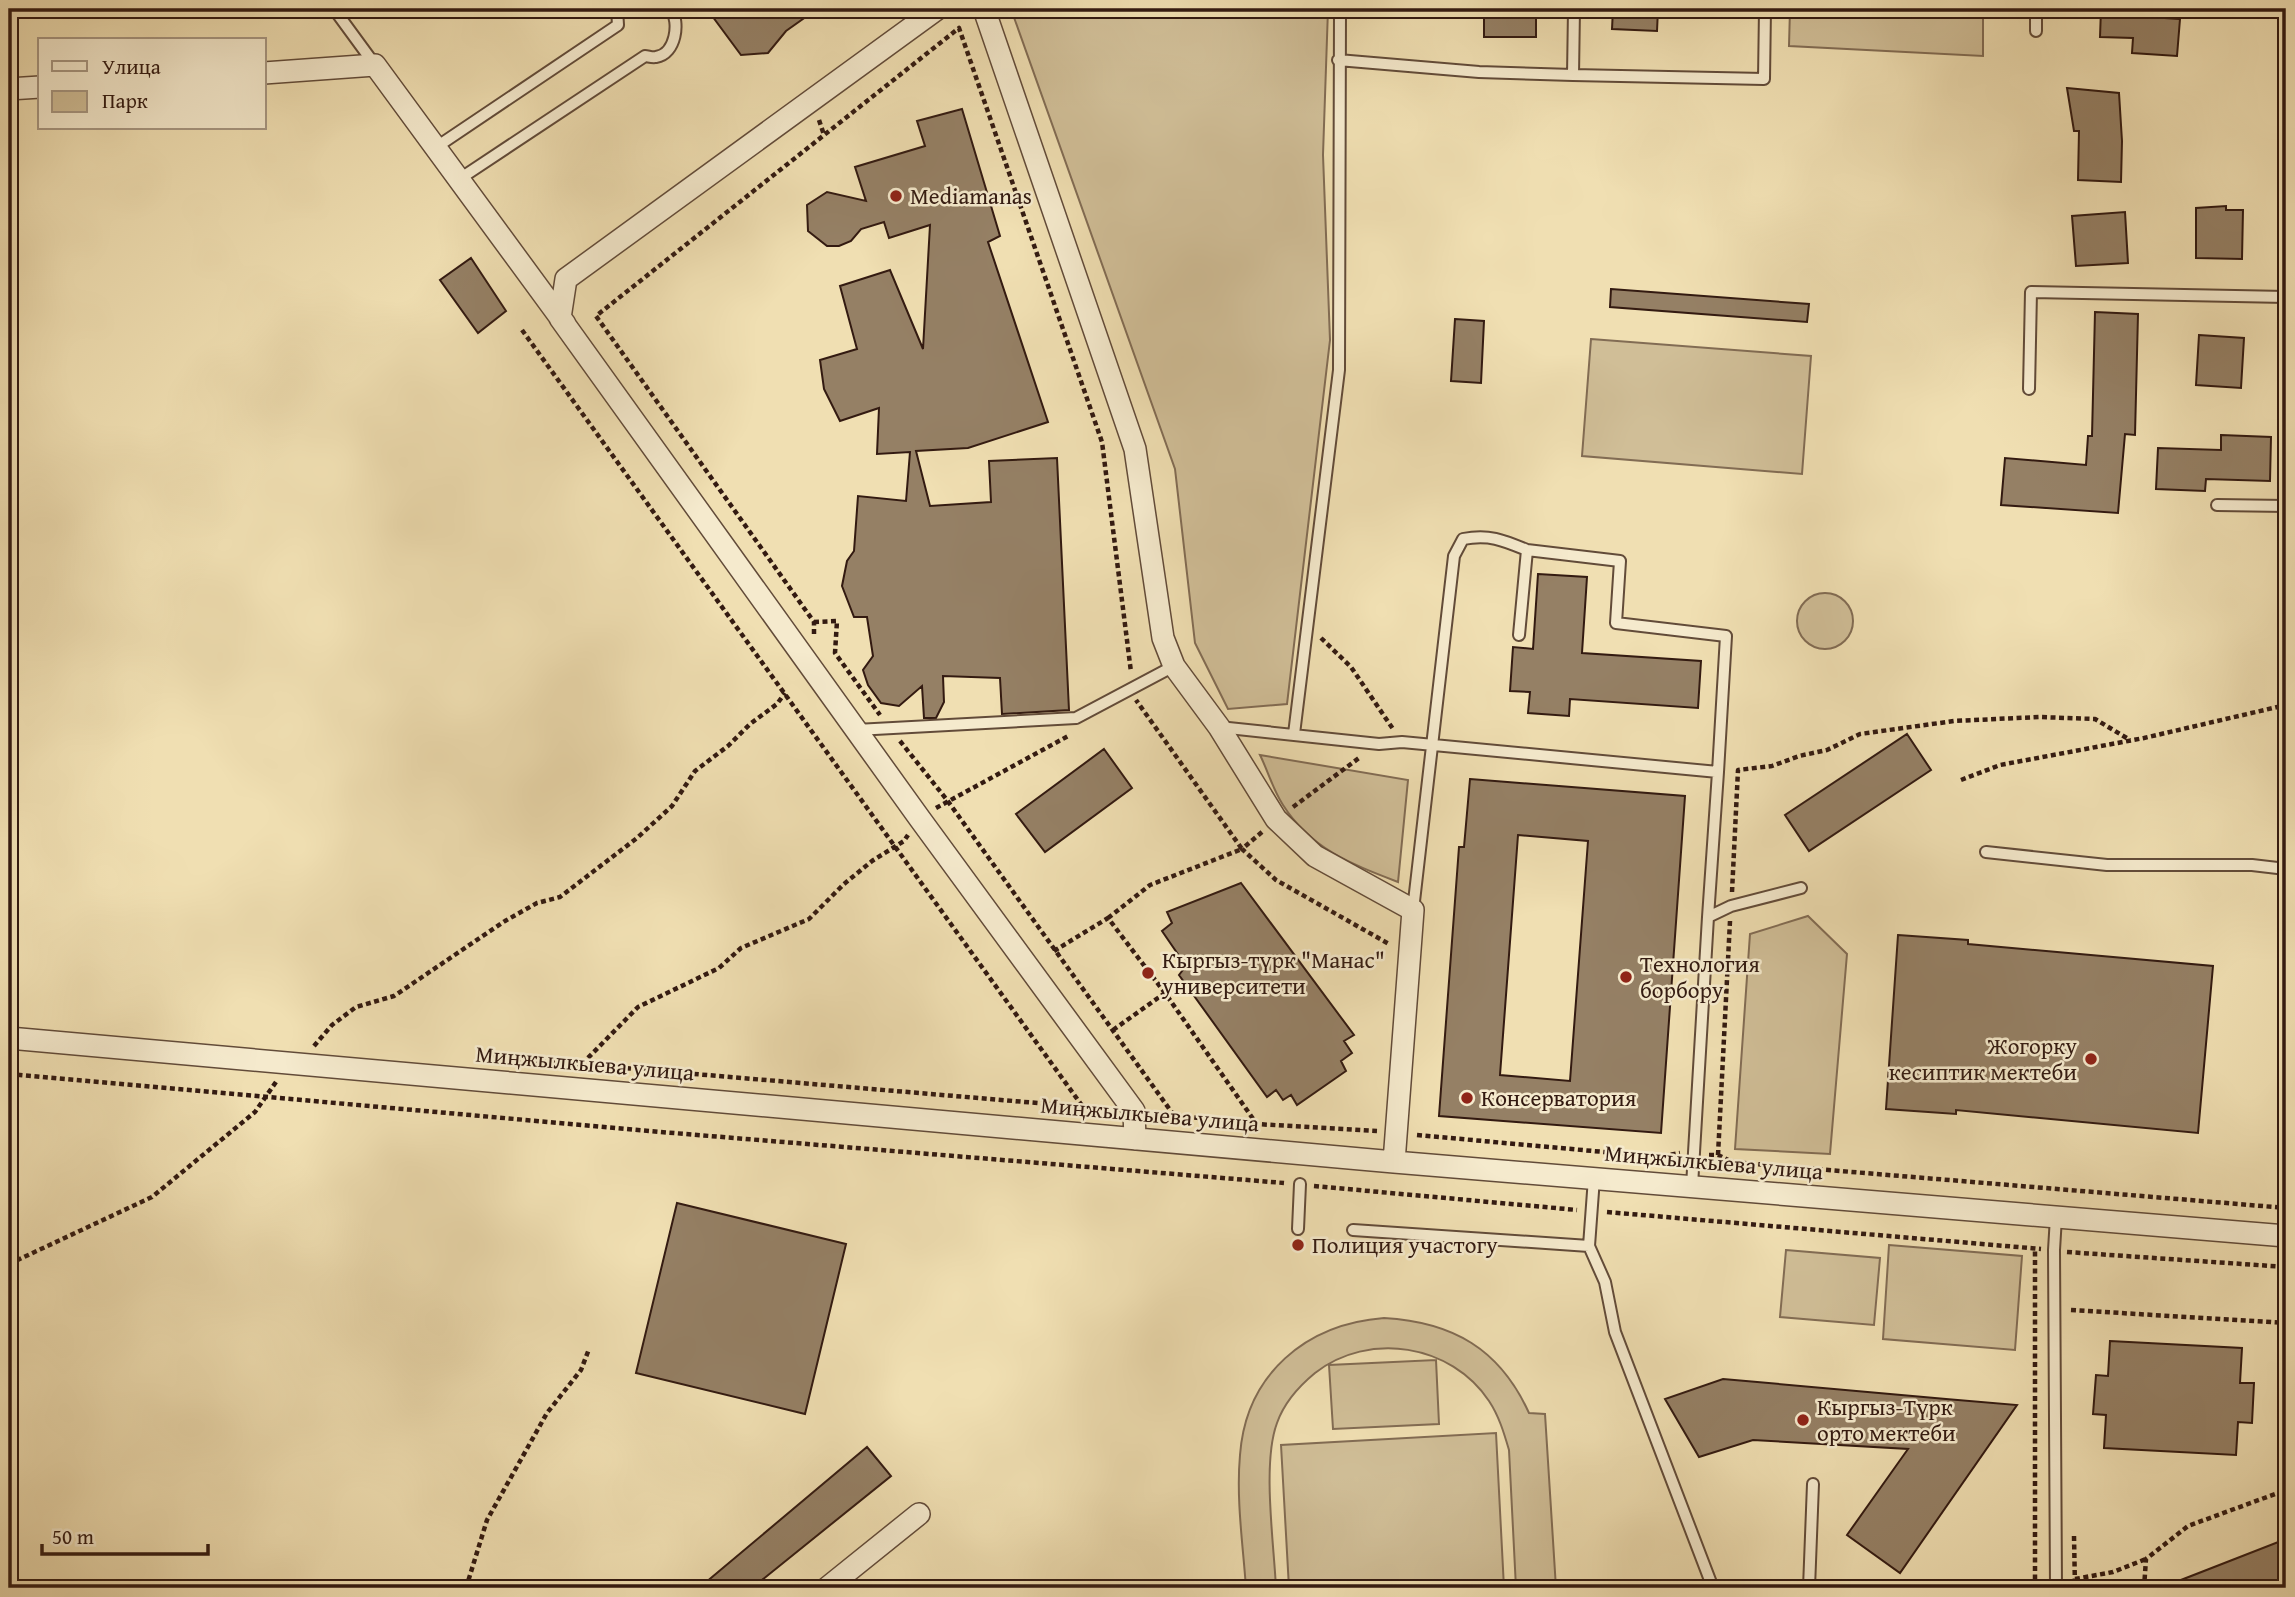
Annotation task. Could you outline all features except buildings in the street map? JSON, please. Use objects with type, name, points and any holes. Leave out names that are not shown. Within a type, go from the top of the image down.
[{"type":"street","points":[[577,341],[560,318],[566,279],[937,9]]},
{"type":"street","points":[[984,9],[1135,449],[1163,638],[1174,666],[1219,727],[1276,819],[1315,856],[1413,910],[1394,1161]]},
{"type":"street","points":[[266,73],[375,65],[1133,1111],[1135,1139]]},
{"type":"street","points":[[9,89],[38,87]]},
{"type":"street","name":"Миңжылкыева улица","points":[[9,1038],[1135,1139],[2286,1236]]},
{"type":"street","points":[[827,1588],[919,1514]]},
{"type":"lane","points":[[334,9],[375,65]]},
{"type":"lane","points":[[435,148],[618,25],[617,9]]},
{"type":"lane","points":[[458,180],[645,56],[657,57],[667,52],[676,31],[675,15],[671,9]]},
{"type":"lane","points":[[1294,734],[1339,370],[1340,9]]},
{"type":"lane","points":[[1573,75],[1574,9]]},
{"type":"lane","points":[[1338,60],[1479,72],[1763,79],[1765,9]]},
{"type":"lane","points":[[2036,9],[2036,31]]},
{"type":"lane","points":[[2029,389],[2031,292],[2286,297]]},
{"type":"lane","points":[[2217,505],[2286,506]]},
{"type":"lane","points":[[1413,910],[1454,556],[1463,539],[1478,536],[1499,538],[1527,550],[1620,561],[1616,623],[1726,636],[1692,1186]]},
{"type":"lane","points":[[1519,635],[1527,550]]},
{"type":"lane","points":[[856,730],[1076,718],[1174,666]]},
{"type":"lane","points":[[1219,727],[1379,744],[1402,742],[1718,772]]},
{"type":"lane","points":[[1986,852],[2107,865],[2252,865],[2286,869]]},
{"type":"lane","points":[[1708,916],[1731,906],[1801,888]]},
{"type":"lane","points":[[1594,1178],[1589,1246],[1605,1282],[1615,1332],[1713,1588]]},
{"type":"lane","points":[[1298,1229],[1300,1184]]},
{"type":"lane","points":[[2056,1217],[2056,1588]]},
{"type":"lane","points":[[1353,1230],[1589,1246]]},
{"type":"lane","points":[[1809,1588],[1813,1484]]},
{"type":"path","points":[[1133,687],[1102,442],[959,28],[596,316],[814,622],[837,621],[835,653],[947,800],[1173,1114]]},
{"type":"path","points":[[522,330],[1083,1107]]},
{"type":"path","points":[[1307,625],[1351,667],[1402,742]]},
{"type":"path","points":[[9,1264],[152,1197],[255,1112],[288,1063],[309,1052],[332,1026],[356,1007],[394,996],[505,921],[537,903],[559,897],[637,838],[672,806],[695,771],[777,704],[785,693]]},
{"type":"path","points":[[1136,700],[1242,849],[1276,880],[1393,946]]},
{"type":"path","points":[[1961,780],[2000,765],[2130,740],[2286,705]]},
{"type":"path","points":[[1718,1155],[1738,770],[1772,766],[1827,750],[1860,734],[1954,721],[2039,717],[2095,719],[2130,740]]},
{"type":"path","points":[[581,1065],[638,1007],[719,968],[741,948],[809,919],[844,884],[872,861],[904,841],[920,819],[947,800],[1077,731]]},
{"type":"path","points":[[1054,951],[1108,918],[1150,885],[1242,849],[1276,819],[1379,744]]},
{"type":"path","points":[[1108,918],[1165,993],[1256,1124]]},
{"type":"path","points":[[1114,1030],[1165,993]]},
{"type":"path","points":[[9,1074],[2035,1249],[2286,1267]]},
{"type":"path","points":[[1378,1131],[1379,1118]]},
{"type":"path","points":[[2035,1249],[2035,1588]]},
{"type":"path","points":[[2071,1310],[2286,1323]]},
{"type":"path","points":[[466,1588],[487,1520],[547,1413],[581,1370],[589,1349]]},
{"type":"path","points":[[2075,1579],[2113,1572],[2146,1559],[2188,1526],[2286,1490]]},
{"type":"path","points":[[2144,1588],[2146,1559]]},
{"type":"green space","points":[[1011,9],[1328,9],[1323,155],[1330,340],[1287,704],[1228,709],[1195,643],[1175,469]]},
{"type":"green space","points":[[1790,9],[1983,9],[1983,56],[1789,46]]},
{"type":"green space","points":[[1591,339],[1811,356],[1802,474],[1582,456]]},
{"type":"green space","points":[[1819,593],[1831,593],[1841,597],[1849,605],[1853,621],[1849,637],[1841,645],[1831,649],[1819,649],[1809,645],[1801,637],[1797,627],[1797,615],[1801,605],[1809,597]]},
{"type":"green space","points":[[1260,755],[1408,780],[1398,882],[1348,861],[1306,833],[1279,799]]},
{"type":"green space","points":[[1808,916],[1847,954],[1830,1154],[1735,1149],[1750,934]]},
{"type":"green space","points":[[1889,1245],[2022,1256],[2015,1350],[1883,1339]]},
{"type":"green space","points":[[1786,1250],[1880,1258],[1874,1325],[1780,1317]]},
{"type":"green space","points":[[1384,1318],[1432,1326],[1472,1343],[1504,1372],[1529,1413],[1545,1414],[1556,1588],[1516,1588],[1509,1450],[1489,1401],[1473,1382],[1453,1367],[1431,1356],[1384,1348],[1336,1360],[1309,1378],[1283,1409],[1277,1423],[1270,1459],[1276,1588],[1246,1588],[1239,1472],[1245,1426],[1254,1400],[1285,1358],[1306,1343],[1329,1331],[1356,1322]]},
{"type":"green space","points":[[1436,1360],[1439,1424],[1333,1429],[1329,1365]]},
{"type":"green space","points":[[1496,1433],[1504,1588],[1289,1588],[1281,1445]]},
{"type":"place","name":"Mediamanas","points":[[896,196]]},
{"type":"place","name":"Кыргыз-түрк \"Манас\" университети","points":[[1148,973]]},
{"type":"place","name":"Технология борбору","points":[[1626,977]]},
{"type":"place","name":"Жогорку кесиптик мектеби","points":[[2091,1059]]},
{"type":"place","name":"Консерватория","points":[[1467,1098]]},
{"type":"place","name":"Полиция участогу","points":[[1298,1245]]},
{"type":"place","name":"Кыргыз-Түрк орто мектеби","points":[[1803,1420]]}]
